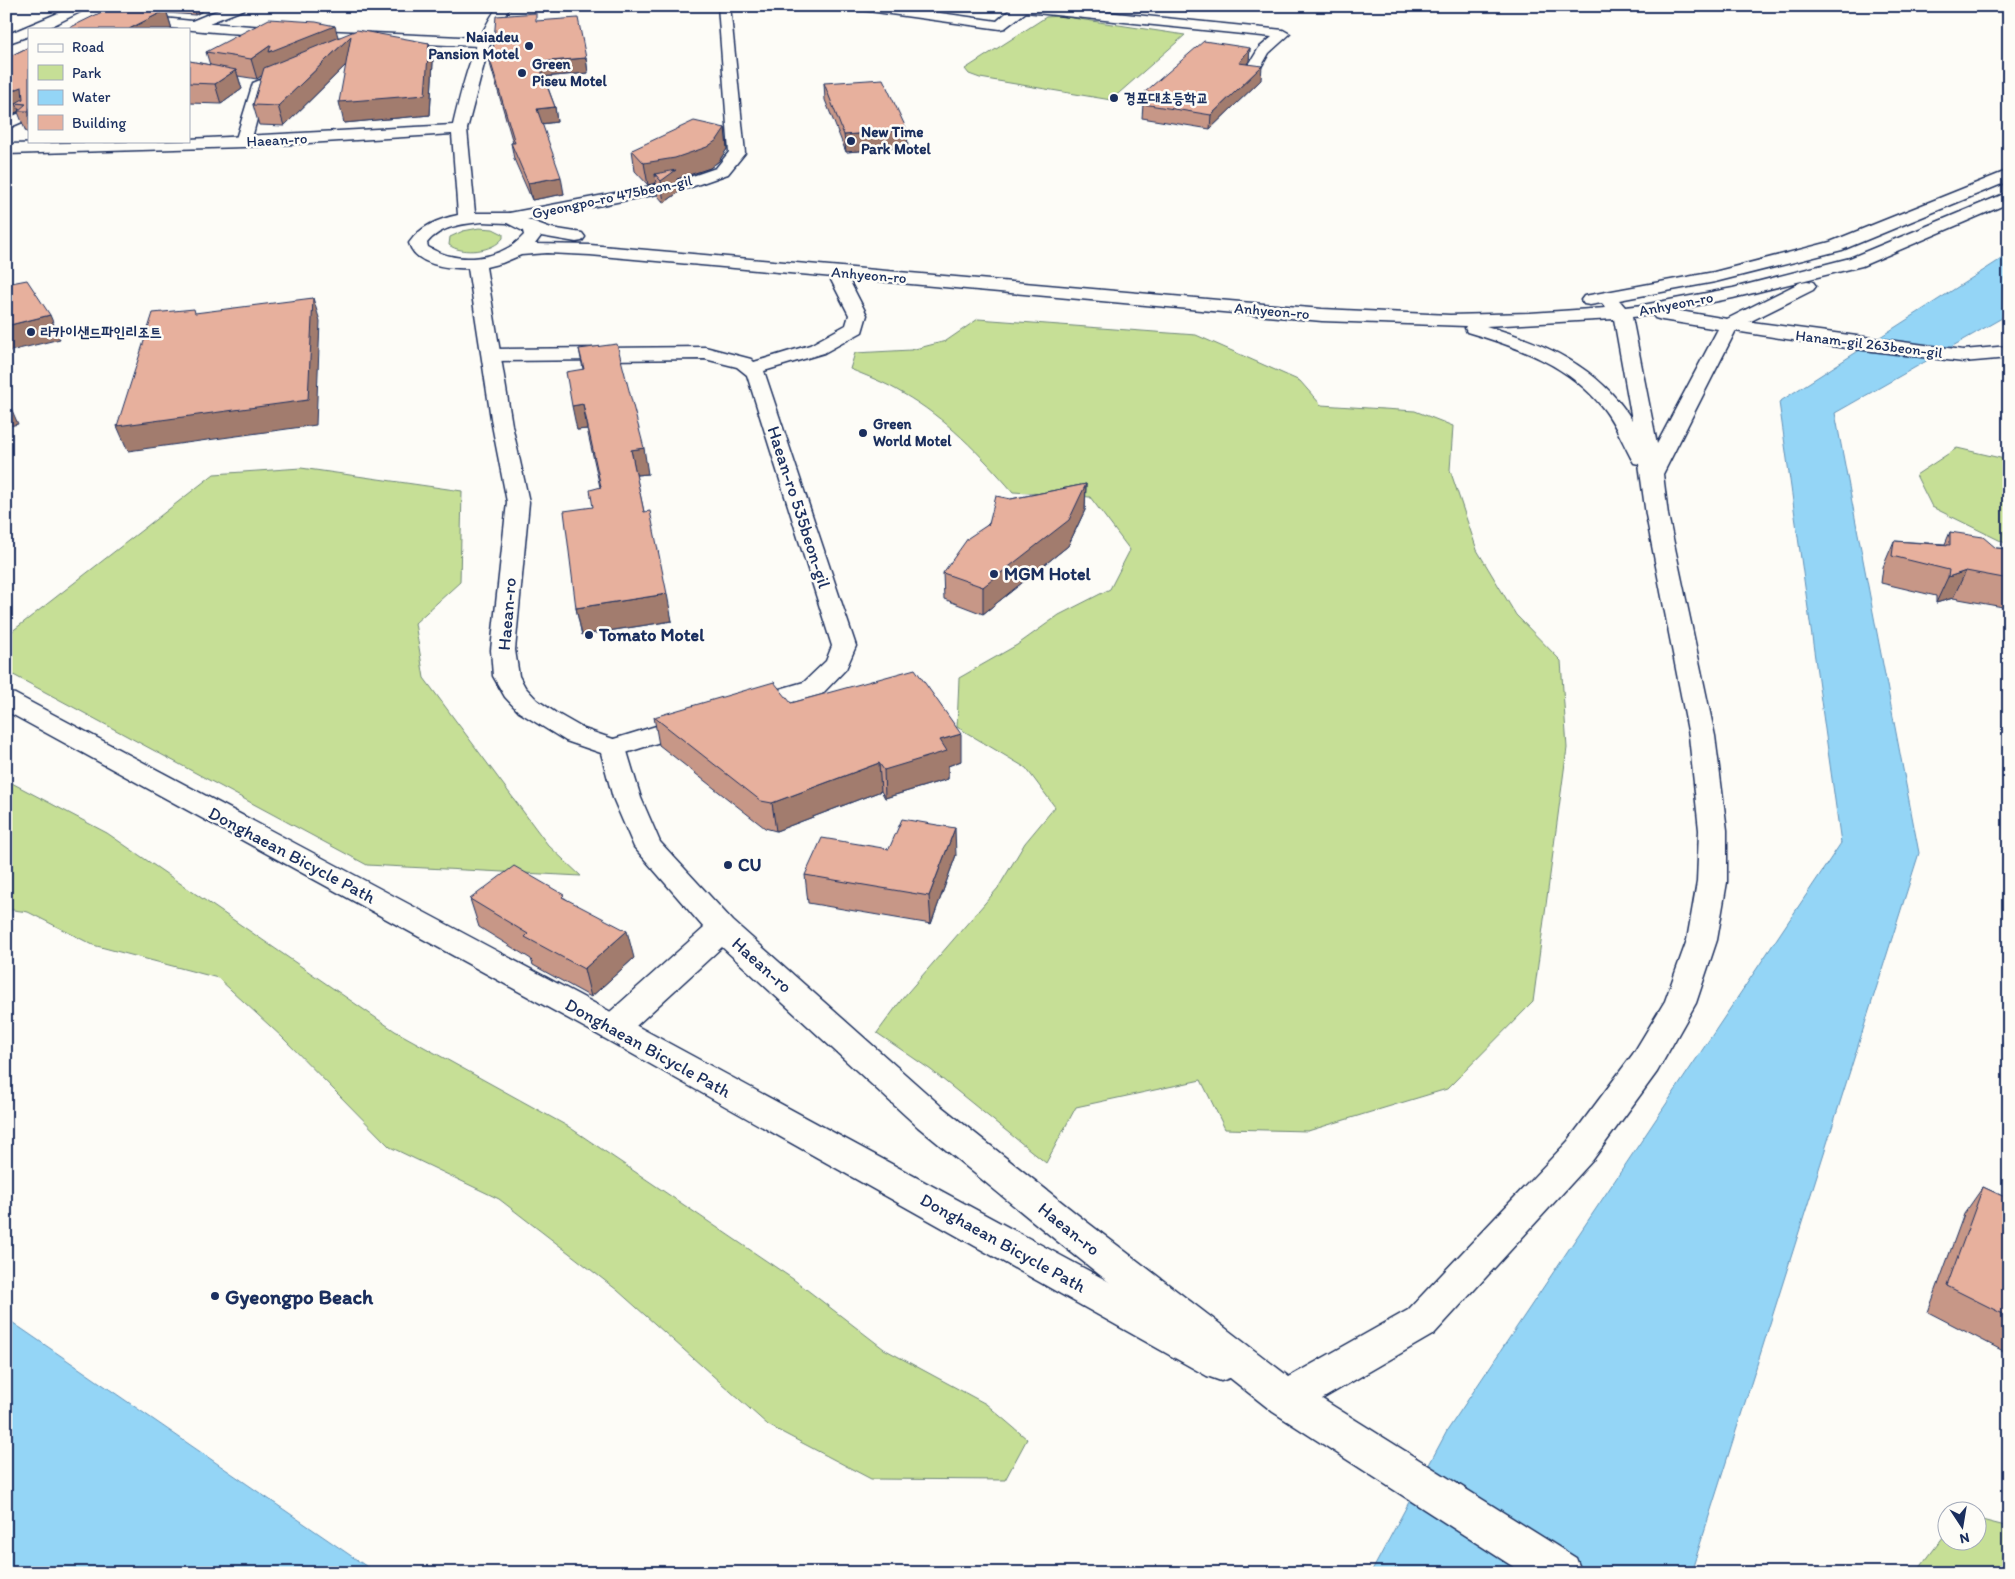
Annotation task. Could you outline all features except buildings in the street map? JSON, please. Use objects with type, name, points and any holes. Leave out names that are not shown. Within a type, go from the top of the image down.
[{"type":"street","points":[[36,28],[86,6]]},
{"type":"street","points":[[186,27],[240,6]]},
{"type":"street","points":[[467,218],[459,129],[482,42],[494,20],[505,6]]},
{"type":"street","name":"Gyeongpo-ro 475beon-gil","points":[[517,221],[682,185],[722,171],[737,154],[724,6]]},
{"type":"street","points":[[861,6],[1000,25],[1018,10],[1026,8],[1283,34],[1264,52],[1252,71]]},
{"type":"street","points":[[124,18],[186,27],[369,38],[482,42]]},
{"type":"street","points":[[6,40],[28,31]]},
{"type":"street","points":[[344,49],[369,38]]},
{"type":"street","points":[[239,83],[258,86],[301,68]]},
{"type":"street","points":[[242,142],[258,86]]},
{"type":"street","points":[[6,125],[28,114]]},
{"type":"street","name":"Haean-ro","points":[[6,149],[242,142],[459,129]]},
{"type":"street","name":"Anhyeon-ro","points":[[517,221],[548,233],[654,248],[1109,289],[1315,304],[1442,308],[1624,308],[1715,276],[1836,246],[2009,175]]},
{"type":"street","name":"Anhyeon-ro","points":[[518,250],[546,248],[590,250],[1312,314],[1450,321],[1530,319],[1733,293],[1861,260],[2009,197]]},
{"type":"street","points":[[489,217],[517,221],[531,229],[533,236],[528,244],[492,260],[476,262],[440,261],[427,256],[420,250],[418,243],[423,235],[434,228],[467,218],[489,217]]},
{"type":"street","points":[[1652,474],[1729,324],[1861,260]]},
{"type":"street","name":"Haean-ro","points":[[476,262],[502,426],[518,502],[503,650],[506,676],[514,691],[528,706],[547,719],[575,735],[613,748],[627,798],[648,847],[722,929],[930,1117],[1070,1230],[1287,1399],[1561,1573]]},
{"type":"street","points":[[492,355],[705,352],[744,363],[750,368],[817,349],[855,328],[858,315],[836,272]]},
{"type":"street","points":[[1287,1399],[1421,1322],[1580,1151],[1645,1063],[1680,1004],[1702,940],[1712,882],[1713,830],[1702,736],[1657,515],[1652,474],[1624,308]]},
{"type":"street","name":"Hanam-gil 263beon-gil","points":[[1624,308],[1831,340],[1962,356],[2009,352]]},
{"type":"street","points":[[1450,321],[1541,350],[1581,375],[1610,403],[1652,474]]},
{"type":"street","name":"Haean-ro 535beon-gil","points":[[613,748],[813,688],[837,664],[844,646],[756,373],[750,368]]},
{"type":"street","name":"Donghaean Bicycle Path","points":[[6,700],[613,1028],[1287,1399]]},
{"type":"street","points":[[613,1028],[722,929]]},
{"type":"green space","points":[[1059,16],[1185,35],[1111,100],[980,78],[969,74],[965,69],[1046,17]]},
{"type":"green space","points":[[479,228],[493,229],[503,234],[503,238],[498,243],[485,249],[469,251],[449,245],[450,237],[463,231]]},
{"type":"green space","points":[[978,319],[1196,335],[1300,381],[1321,405],[1415,411],[1453,426],[1450,470],[1477,550],[1516,615],[1561,661],[1567,748],[1533,1002],[1447,1089],[1308,1131],[1225,1129],[1201,1080],[1076,1107],[1046,1163],[931,1070],[877,1033],[902,999],[998,888],[1025,843],[1055,807],[1026,768],[957,727],[959,678],[1017,645],[1059,615],[1110,589],[1130,550],[1090,497],[1013,492],[988,464],[948,425],[896,389],[850,369],[855,353],[911,350],[946,341]]},
{"type":"green space","points":[[1957,448],[2009,460],[2009,545],[1932,507],[1916,475]]},
{"type":"green space","points":[[301,468],[462,491],[460,582],[415,623],[424,678],[548,845],[581,876],[367,865],[6,671],[6,636],[214,474]]},
{"type":"green space","points":[[6,780],[107,833],[395,1031],[569,1127],[793,1279],[884,1349],[986,1404],[1027,1439],[1005,1480],[871,1479],[768,1425],[617,1290],[499,1199],[390,1147],[283,1038],[218,978],[93,945],[28,912],[6,909]]},
{"type":"green space","points":[[1988,1522],[2009,1527],[2009,1573],[1916,1573],[1938,1544],[1938,1552],[1988,1552]]},
{"type":"water","points":[[2009,254],[2009,314],[1835,413],[1919,853],[1691,1573],[1371,1573],[1447,1431],[1841,843],[1779,402]]},
{"type":"water","points":[[6,1318],[376,1573],[6,1573]]},
{"type":"place","name":"Naiadeu Pansion Motel","points":[[529,46]]},
{"type":"place","name":"Green Piseu Motel","points":[[522,73]]},
{"type":"place","name":"경포대초등학교","points":[[1114,98]]},
{"type":"place","name":"New Time Park Motel","points":[[851,141]]},
{"type":"place","name":"라카이샌드파인리조트","points":[[31,332]]},
{"type":"place","name":"Green World Motel","points":[[863,433]]},
{"type":"place","name":"MGM Hotel","points":[[994,574]]},
{"type":"place","name":"Tomato Motel","points":[[589,635]]},
{"type":"place","name":"CU","points":[[728,865]]},
{"type":"place","name":"Gyeongpo Beach","points":[[215,1296]]}]
